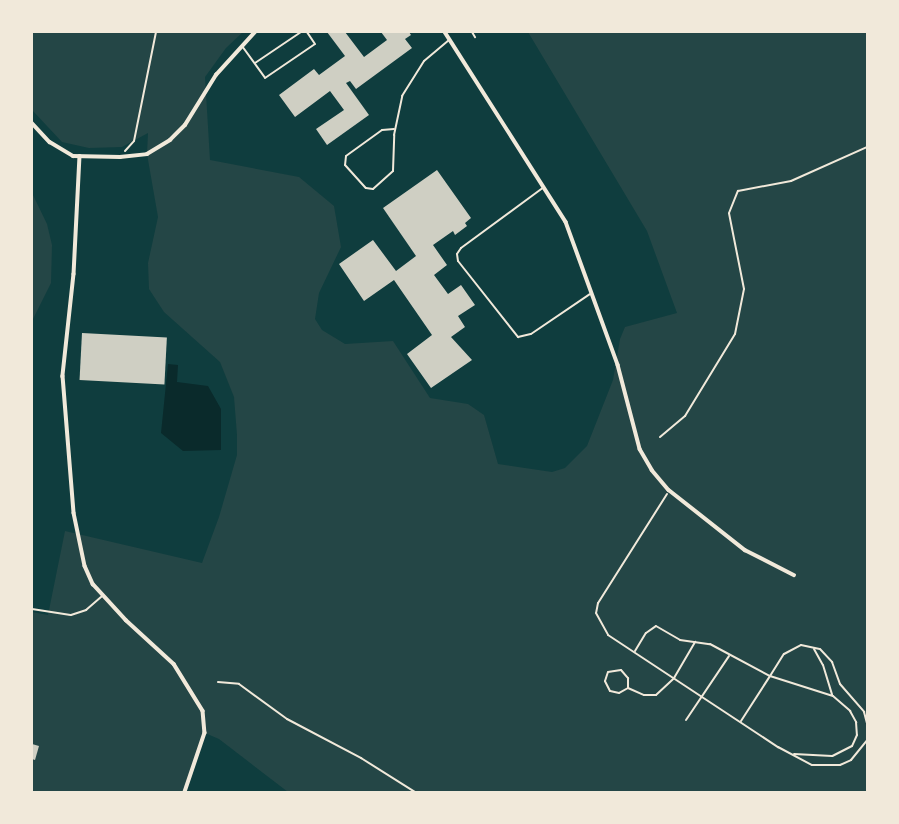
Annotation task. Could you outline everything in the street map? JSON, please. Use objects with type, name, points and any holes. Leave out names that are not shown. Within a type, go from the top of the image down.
[{"type":"street","points":[[32,122],[65,153],[120,158],[147,154],[180,131],[216,75],[255,32]]},
{"type":"street","points":[[445,32],[544,187],[575,241],[618,365],[640,449],[669,490],[746,550],[794,575]]},
{"type":"street","points":[[80,156],[64,401],[74,513],[85,566],[103,595],[174,664],[203,711],[205,733],[185,792]]},
{"type":"lane","points":[[255,63],[301,32]]},
{"type":"lane","points":[[242,46],[265,78],[315,44],[307,32]]},
{"type":"lane","points":[[394,129],[382,130],[346,156],[345,164],[366,188],[373,189],[393,171],[394,129],[402,96],[414,74],[450,39]]},
{"type":"lane","points":[[544,187],[461,248],[457,254],[458,261],[518,337],[531,334],[593,292]]},
{"type":"lane","points":[[32,609],[71,615],[86,610],[103,595]]},
{"type":"path","points":[[120,158],[134,141],[156,32]]},
{"type":"path","points":[[471,32],[475,37]]},
{"type":"path","points":[[660,437],[685,416],[735,334],[744,289],[729,212],[738,191],[792,181],[867,147]]},
{"type":"path","points":[[669,490],[598,603],[596,613],[608,635],[740,722],[812,765],[840,765],[851,760],[867,740]]},
{"type":"path","points":[[635,652],[646,633],[656,626],[680,640],[710,644],[771,676],[833,696],[850,711],[856,722],[857,735],[852,746],[832,755],[791,754]]},
{"type":"path","points":[[628,688],[644,695],[656,695],[674,678],[695,642]]},
{"type":"path","points":[[740,722],[784,654],[801,645],[820,649],[832,662],[840,684],[864,712],[867,723]]},
{"type":"path","points":[[813,648],[823,665],[833,696]]},
{"type":"path","points":[[686,720],[729,655]]},
{"type":"path","points":[[621,670],[626,674],[628,688],[619,693],[610,691],[605,681],[608,672],[621,670]]},
{"type":"path","points":[[218,682],[239,684],[287,719],[361,758],[415,793]]},
{"type":"shaded area","points":[[32,32],[243,32],[226,48],[205,77],[210,160],[299,177],[334,206],[341,247],[319,293],[315,319],[322,330],[345,344],[393,341],[430,398],[468,404],[484,415],[498,464],[552,472],[565,468],[587,446],[613,380],[620,339],[625,327],[677,313],[647,231],[528,32],[867,32],[867,792],[288,792],[219,739],[205,733],[185,792],[32,792],[32,612],[48,615],[65,531],[202,563],[237,455],[237,435],[234,397],[220,362],[164,312],[149,289],[148,263],[158,217],[147,154],[148,133],[122,147],[89,148],[62,142],[32,110]]},
{"type":"shaded area","points":[[32,193],[47,224],[52,245],[51,283],[32,321]]},
{"type":"shaded area","points":[[168,364],[178,365],[177,382],[208,386],[221,409],[221,450],[183,451],[161,433]]},
{"type":"building","points":[[327,32],[345,32],[364,57],[387,40],[381,32],[409,32],[411,35],[405,39],[412,48],[356,89],[350,81],[346,83],[369,115],[327,145],[316,129],[344,110],[330,91],[295,117],[279,95],[314,69],[319,75],[345,56]]},
{"type":"building","points":[[437,170],[471,218],[465,223],[467,226],[455,235],[453,231],[433,245],[447,265],[434,275],[448,294],[461,285],[475,305],[458,316],[465,327],[451,337],[472,360],[431,388],[407,354],[432,335],[394,280],[364,301],[339,264],[373,240],[396,271],[416,256],[383,208]]},
{"type":"building","points":[[82,333],[167,337],[164,384],[80,380]]},
{"type":"building","points":[[32,744],[39,746],[35,760],[32,759]]}]
